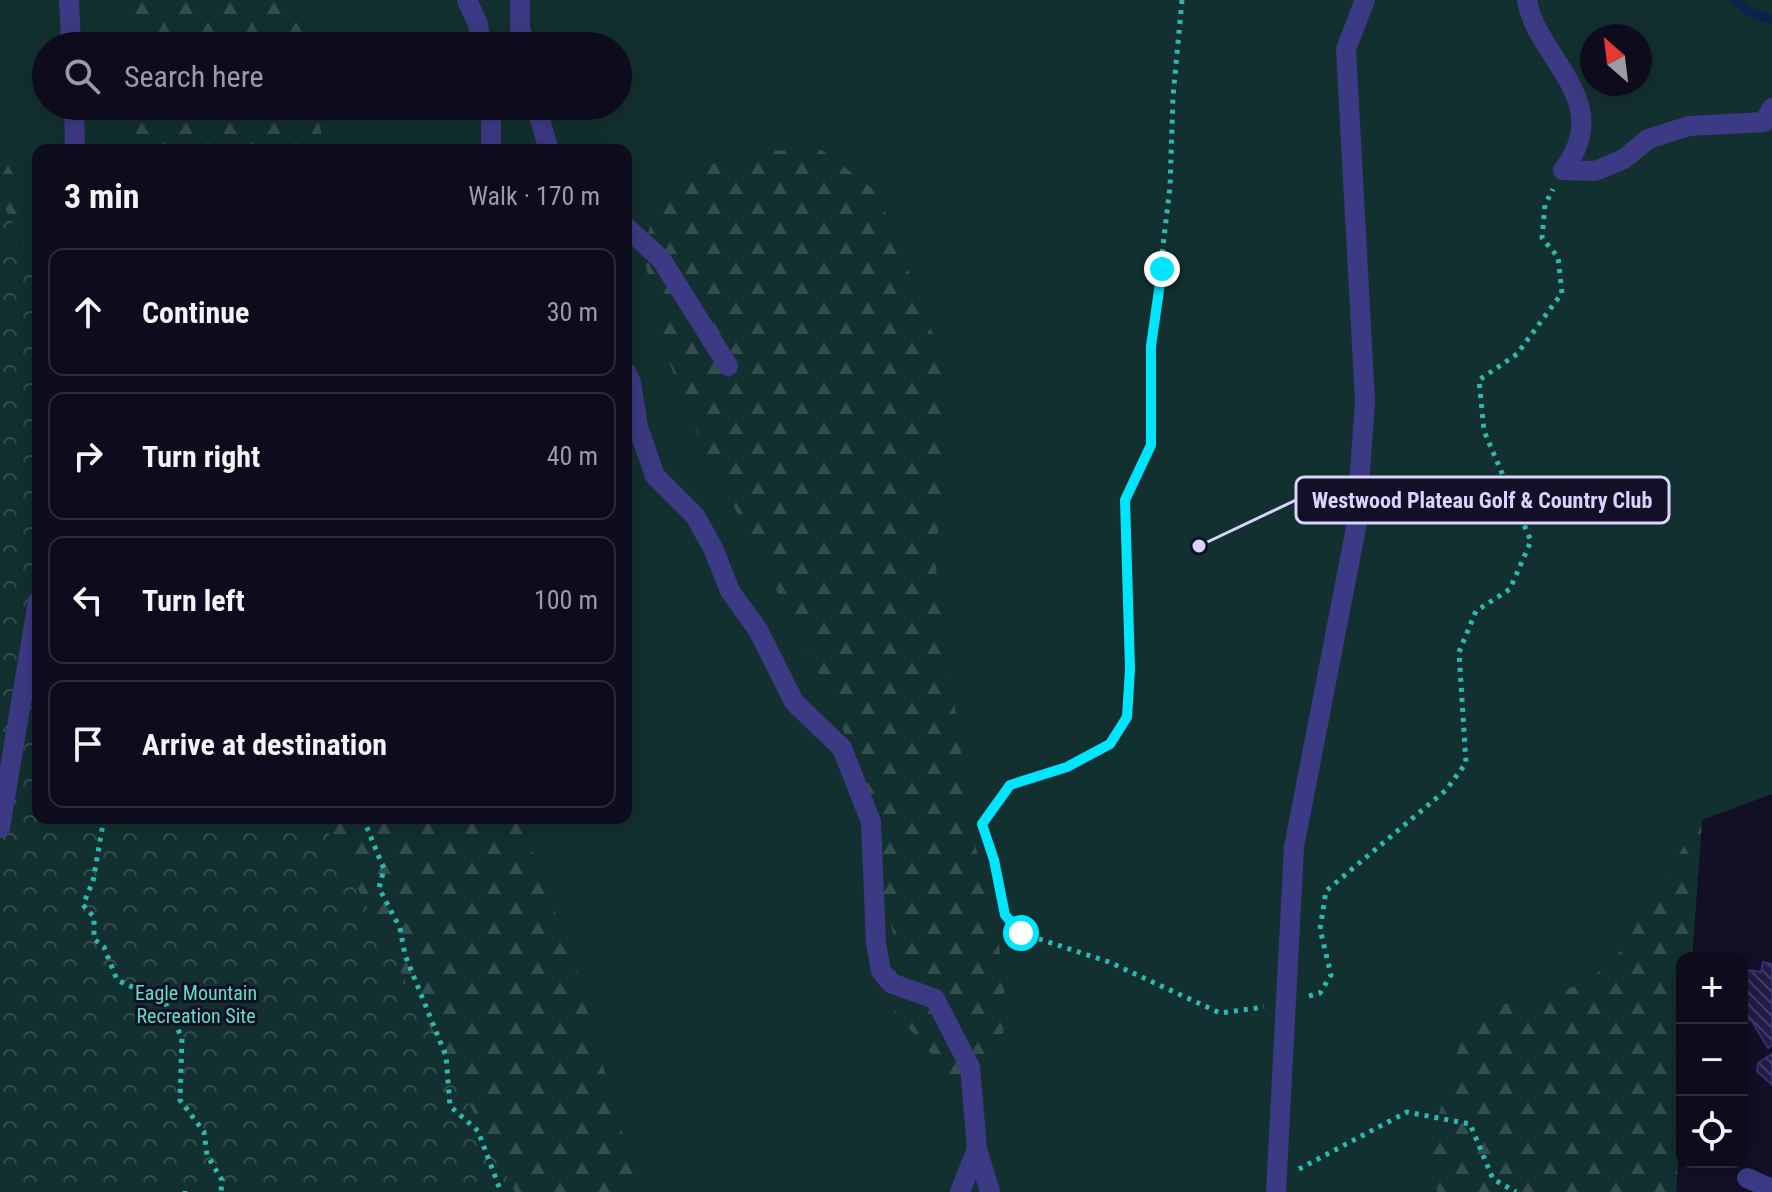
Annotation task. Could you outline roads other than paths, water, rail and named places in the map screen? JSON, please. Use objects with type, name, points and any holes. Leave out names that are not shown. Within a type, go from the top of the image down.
[{"type":"street","points":[[69,0],[70,32]]},
{"type":"street","points":[[467,0],[482,32]]},
{"type":"street","points":[[520,0],[521,32]]},
{"type":"street","points":[[1277,1186],[1294,847],[1356,528],[1365,401],[1346,49],[1365,0]]},
{"type":"street","points":[[1527,0],[1530,17],[1564,67],[1581,112],[1574,155],[1563,170],[1595,171],[1624,159],[1648,139],[1689,126],[1764,122],[1772,108]]},
{"type":"street","points":[[478,24],[479,32]]},
{"type":"street","points":[[74,120],[75,144]]},
{"type":"street","points":[[491,120],[491,144]]},
{"type":"street","points":[[540,120],[547,144]]},
{"type":"street","points":[[632,232],[661,259],[728,366]]},
{"type":"street","points":[[632,388],[638,427],[655,476],[695,516],[713,548],[730,591],[758,630],[794,702],[842,748],[871,822],[876,943],[881,971],[891,983],[935,999],[970,1067],[977,1149],[990,1192]]},
{"type":"street","points":[[0,828],[32,637]]},
{"type":"street","points":[[960,1192],[977,1149]]},
{"type":"street","points":[[1747,1178],[1772,1189]]},
{"type":"waterway","points":[[1735,0],[1748,11],[1772,20]]},
{"type":"place","name":"Westwood Plateau Golf & Country Club","points":[[1199,546]]},
{"type":"park label","name":"Eagle Mountain Recreation Site","points":[[196,1004]]}]
